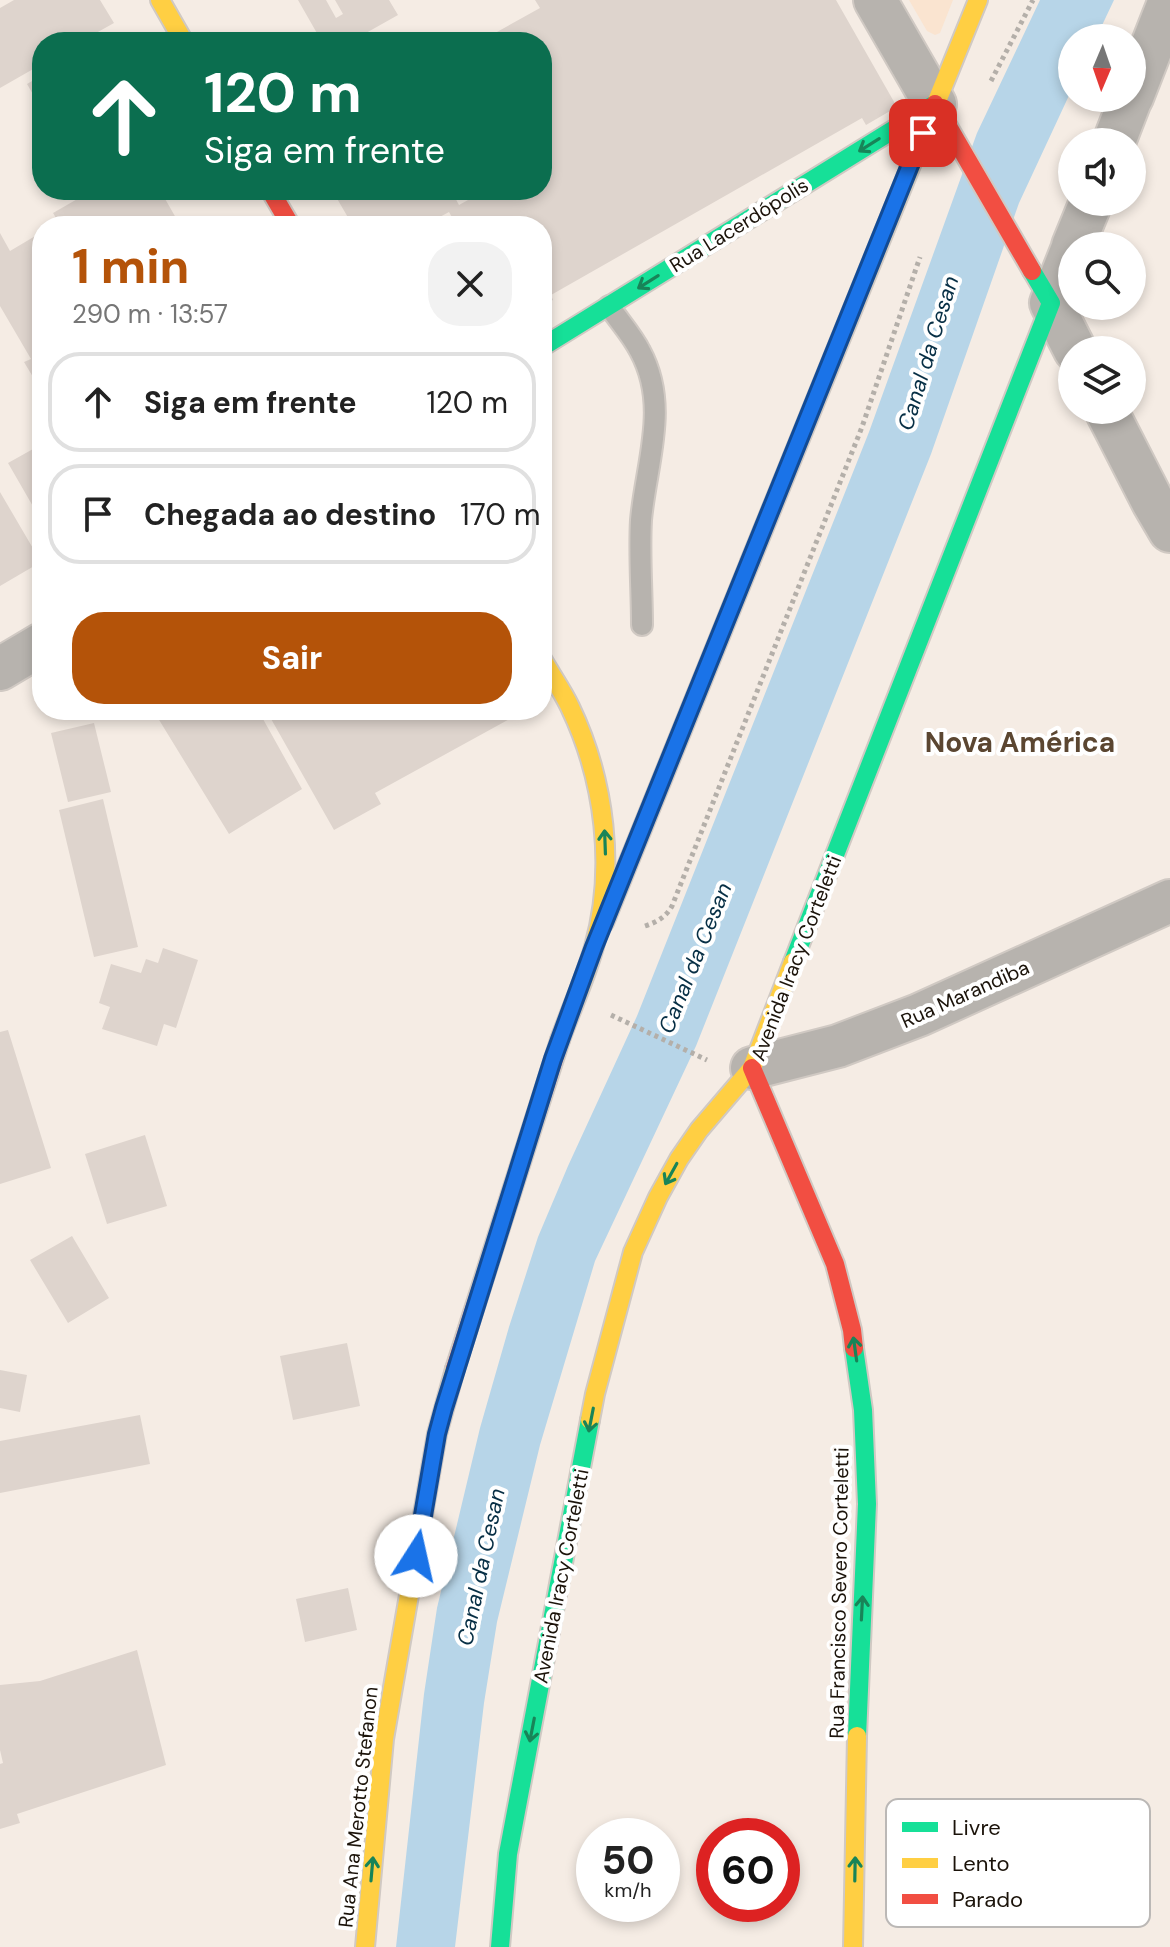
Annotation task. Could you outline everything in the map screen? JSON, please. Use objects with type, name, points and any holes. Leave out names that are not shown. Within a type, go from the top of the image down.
[{"type":"street","points":[[160,0],[178,32]]},
{"type":"street","points":[[875,0],[1068,336]]},
{"type":"street","points":[[594,947],[978,0]]},
{"type":"street","points":[[1146,61],[1170,0]]},
{"type":"street","name":"Rua Lacerdópolis","points":[[552,341],[935,104]]},
{"type":"street","name":"Avenida Iracy Corteletti","points":[[500,1947],[508,1854],[595,1394],[633,1252],[679,1159],[699,1130],[752,1068],[1058,286]]},
{"type":"street","points":[[1114,424],[1164,509]]},
{"type":"street","points":[[0,669],[32,650]]},
{"type":"street","name":"Rua Ana Merotto Stefanon","points":[[365,1947],[384,1739],[437,1434],[553,1059],[594,947],[604,893],[605,839],[594,771],[570,707],[552,676]]},
{"type":"street","name":"Rua Marandiba","points":[[752,1068],[838,1046],[919,1015],[1170,901]]},
{"type":"street","name":"Rua Francisco Severo Corteletti","points":[[752,1068],[835,1264],[852,1330],[863,1410],[867,1504],[858,1686],[853,1947]]},
{"type":"street","points":[[699,1130],[730,1127]]},
{"type":"street","points":[[760,1130],[780,1134]]},
{"type":"lane","points":[[609,306],[640,350],[651,376],[655,403],[655,436],[641,520],[642,625]]},
{"type":"path","points":[[986,92],[1033,0]]},
{"type":"path","points":[[635,931],[658,921],[672,906],[862,427],[923,249]]},
{"type":"path","points":[[629,1024],[696,1055]]},
{"type":"shaded area","points":[[909,0],[953,0],[940,33],[935,35],[927,31]]},
{"type":"water","name":"Canal da Cesan","points":[[1040,0],[1114,0],[1103,24],[1058,24],[1058,112],[1061,112],[1019,203],[931,454],[696,1046],[595,1261],[540,1445],[497,1622],[484,1703],[455,1947],[396,1947],[424,1694],[437,1608],[480,1428],[509,1327],[538,1237],[637,1016],[869,432],[977,133]]},
{"type":"building","points":[[14,0],[100,0],[114,23],[98,32],[32,32],[32,70],[0,88],[0,8]]},
{"type":"building","points":[[298,0],[326,0],[336,18],[343,14],[335,0],[389,0],[398,15],[368,32],[316,32]]},
{"type":"building","points":[[535,0],[836,0],[897,107],[866,125],[862,118],[552,294],[552,216],[451,216],[449,212],[442,216],[347,216],[338,200],[456,200],[459,205],[468,200],[552,200],[552,32],[497,32],[540,8]]},
{"type":"building","points":[[76,200],[166,200],[175,216],[55,216],[53,213]]},
{"type":"building","points":[[0,233],[10,251],[32,238],[32,375],[24,362],[31,359],[0,306]]},
{"type":"building","points":[[32,450],[32,505],[8,463]]},
{"type":"building","points":[[0,492],[32,547],[32,567],[0,586]]},
{"type":"building","points":[[159,720],[264,720],[302,789],[229,834]]},
{"type":"building","points":[[272,720],[508,720],[375,793],[381,804],[334,830]]},
{"type":"building","points":[[94,723],[111,792],[68,802],[51,733]]},
{"type":"building","points":[[103,799],[138,947],[94,957],[59,810]]},
{"type":"building","points":[[163,948],[198,960],[176,1028],[164,1024],[157,1046],[102,1029],[110,1007],[99,1003],[111,964],[141,973],[146,959],[158,963]]},
{"type":"building","points":[[8,1030],[51,1168],[0,1184],[0,1032]]},
{"type":"building","points":[[145,1135],[167,1206],[107,1224],[85,1154]]},
{"type":"building","points":[[72,1236],[109,1298],[68,1323],[30,1260]]},
{"type":"building","points":[[347,1343],[360,1406],[293,1420],[280,1356]]},
{"type":"building","points":[[0,1370],[27,1375],[20,1412],[0,1408]]},
{"type":"building","points":[[140,1415],[150,1464],[0,1493],[0,1441]]},
{"type":"building","points":[[348,1588],[357,1630],[305,1642],[296,1599]]},
{"type":"building","points":[[137,1650],[166,1765],[17,1814],[20,1823],[0,1829],[0,1764],[3,1763],[0,1750],[0,1685],[40,1681]]},
{"type":"traffic: fast","points":[[552,341],[935,104]]},
{"type":"traffic: fast","points":[[793,962],[1051,303],[1032,271]]},
{"type":"traffic: fast","points":[[604,923],[750,562]]},
{"type":"traffic: fast","points":[[854,1348],[863,1410],[867,1504],[857,1736]]},
{"type":"traffic: fast","points":[[500,1947],[508,1854],[590,1420]]},
{"type":"traffic: slow","points":[[160,0],[178,32]]},
{"type":"traffic: slow","points":[[750,562],[978,0]]},
{"type":"traffic: slow","points":[[552,675],[570,707],[592,764],[599,794],[605,856],[601,917],[594,947],[560,1040]]},
{"type":"traffic: slow","points":[[590,1420],[633,1252],[679,1159],[699,1130],[752,1068],[793,962]]},
{"type":"traffic: slow","points":[[365,1947],[384,1739],[437,1434],[455,1369]]},
{"type":"traffic: slow","points":[[853,1947],[857,1736]]},
{"type":"traffic: jam","points":[[935,104],[1032,271]]},
{"type":"traffic: jam","points":[[276,200],[285,216]]},
{"type":"traffic: jam","points":[[455,1369],[560,1040]]},
{"type":"traffic: jam","points":[[752,1068],[835,1264],[854,1348]]},
{"type":"district","name":"Nova América","points":[[1020,742]]},
{"type":"route","points":[[416,1556],[444,1408],[553,1059],[594,947],[923,133]]}]
